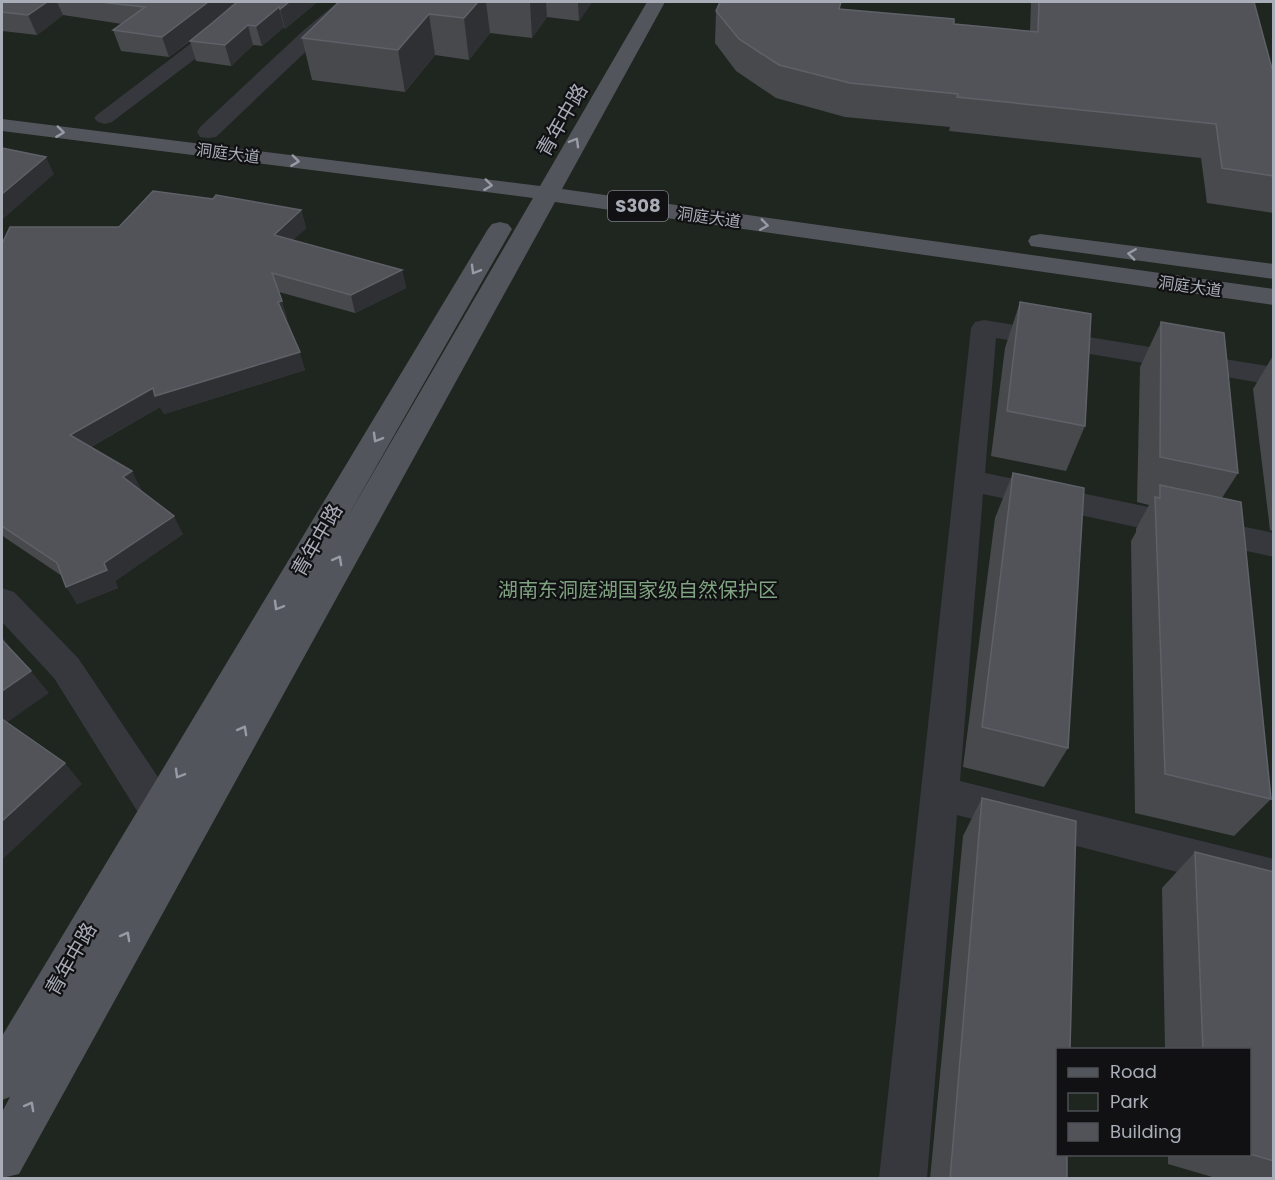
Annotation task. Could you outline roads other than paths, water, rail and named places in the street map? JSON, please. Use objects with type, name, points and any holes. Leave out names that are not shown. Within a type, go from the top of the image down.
[{"type":"main road","name":"青年中路","points":[[538,183],[631,2]]},
{"type":"main road","name":"青年中路","points":[[2,1078],[158,810],[538,183],[656,2]]},
{"type":"main road","name":"洞庭大道","points":[[2,105],[208,132],[1197,287],[1274,297]]},
{"type":"main road","name":"洞庭大道","points":[[2,125],[1008,237],[1274,272]]},
{"type":"main road","points":[[2,1157],[538,183]]},
{"type":"main road","points":[[1179,260],[1274,261]]},
{"type":"main road","points":[[1197,287],[1274,305]]},
{"type":"street","points":[[105,118],[209,39],[252,2]]},
{"type":"street","points":[[208,132],[312,33],[349,2]]},
{"type":"street","points":[[903,1179],[984,328],[1274,376]]},
{"type":"street","points":[[969,480],[1274,544]]},
{"type":"street","points":[[2,601],[66,668],[158,810]]},
{"type":"street","points":[[939,794],[1274,878]]},
{"type":"park label","name":"湖南东洞庭湖国家级自然保护区","points":[[638,590]]}]
